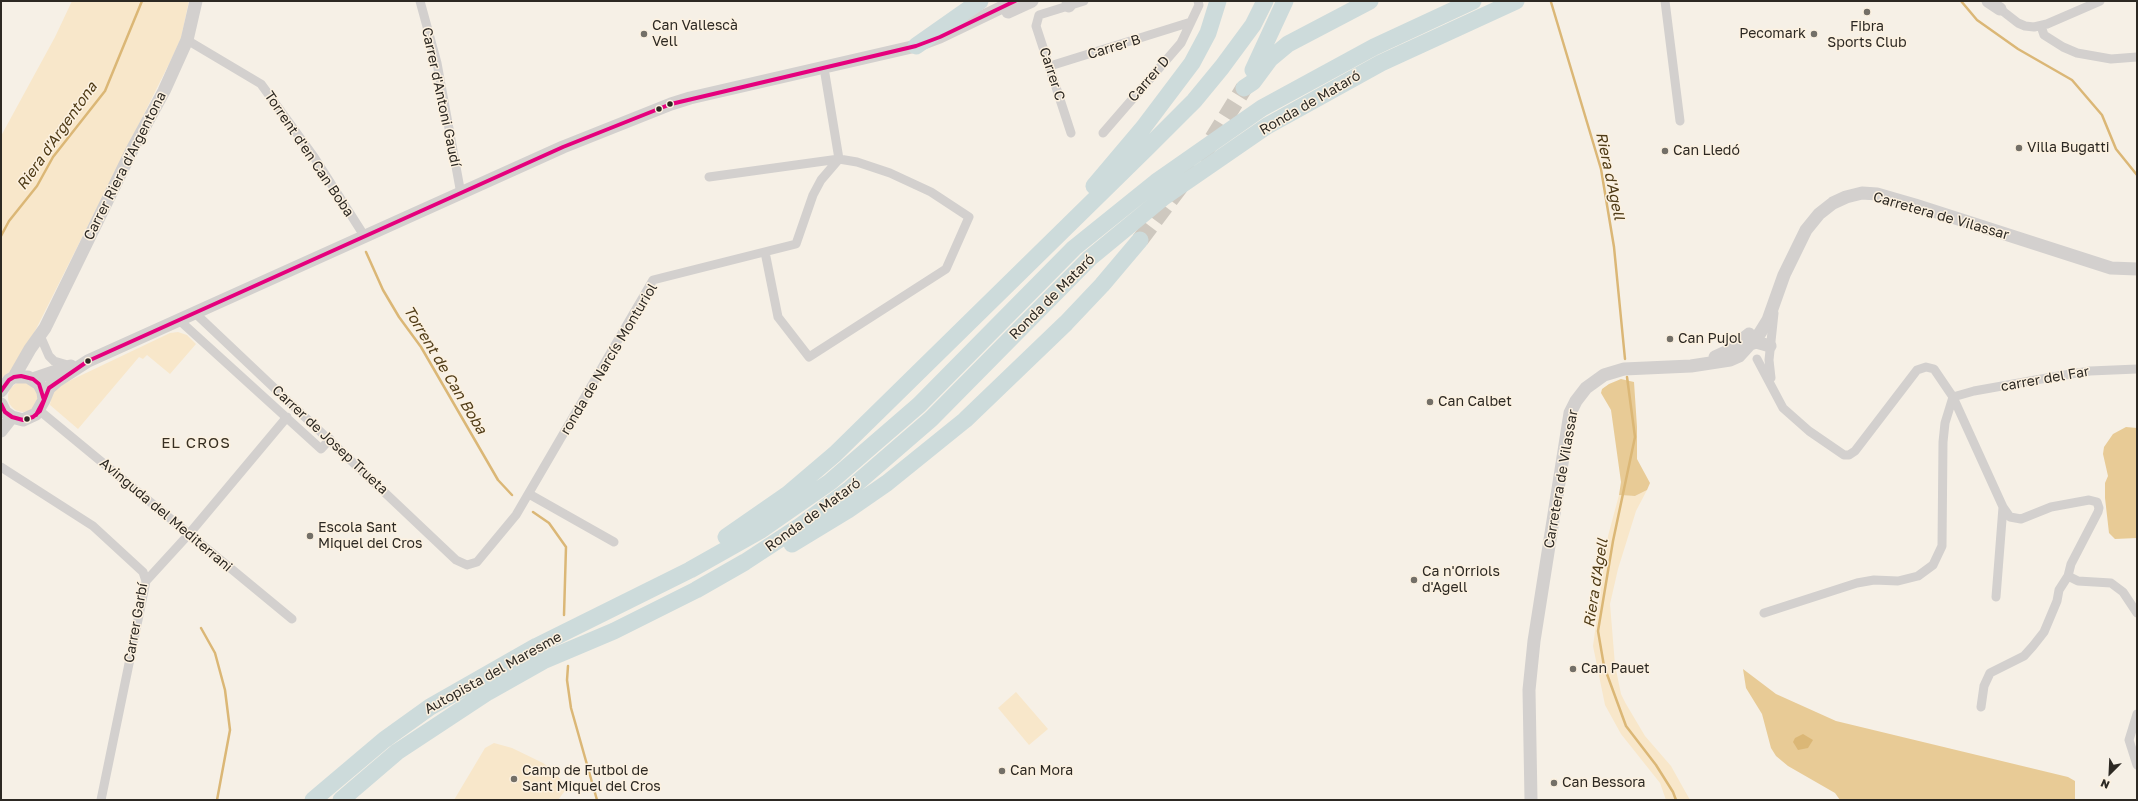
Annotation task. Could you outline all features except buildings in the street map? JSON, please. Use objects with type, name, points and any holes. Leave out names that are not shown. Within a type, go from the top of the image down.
[{"type":"highway","points":[[916,46],[980,1]]},
{"type":"highway","points":[[1046,247],[1049,238],[1143,128],[1192,63],[1208,33],[1218,1]]},
{"type":"highway","points":[[690,570],[699,556],[788,494],[836,454],[1194,101],[1222,67],[1253,25],[1265,1]]},
{"type":"highway","points":[[1285,1],[1272,32],[1244,88],[1253,82],[1270,59],[1288,44],[1370,1]]},
{"type":"highway","name":"Ronda de Mataró","points":[[604,614],[690,570],[761,530],[830,482],[919,405],[1074,248],[1156,182],[1262,108],[1374,47],[1472,1]]},
{"type":"highway","name":"Ronda de Mataró","points":[[614,631],[696,590],[745,562],[800,526],[884,461],[931,419],[1090,258],[1164,197],[1267,126],[1381,63],[1516,1]]},
{"type":"highway","points":[[745,562],[758,563],[848,510],[926,453],[1007,382],[1066,323],[1140,240]]},
{"type":"highway","name":"Autopista del Maresme","points":[[313,800],[384,740],[430,706],[536,646],[604,614]]},
{"type":"highway","name":"Autopista del Maresme","points":[[341,800],[397,752],[488,692],[543,661],[614,631]]},
{"type":"street","name":"Carrer Riera d'Argentona","points":[[31,378],[30,364],[187,40],[196,1]]},
{"type":"street","name":"Carrer d'Antoni Gaudí","points":[[420,1],[437,63],[461,194]]},
{"type":"street","points":[[14,377],[31,378],[88,361],[563,147],[677,102],[748,85],[918,52],[957,36],[1032,1]]},
{"type":"street","points":[[1068,3],[1084,1]]},
{"type":"street","name":"Carrer D","points":[[1103,133],[1184,37],[1199,5],[1198,1]]},
{"type":"street","points":[[1664,1],[1680,121]]},
{"type":"street","points":[[1988,1],[1997,5],[2025,26],[2041,26],[2100,1]]},
{"type":"street","points":[[642,116],[825,74],[862,62],[907,51],[1015,2]]},
{"type":"street","name":"Carrer C","points":[[1068,3],[1039,16],[1036,26],[1071,133]]},
{"type":"street","name":"Carrer B","points":[[1050,66],[1177,28],[1191,22]]},
{"type":"street","points":[[2041,26],[2044,36],[2077,53],[2111,59],[2137,57]]},
{"type":"street","points":[[1177,28],[1184,37]]},
{"type":"street","name":"Torrent d'en Can Boba","points":[[187,40],[261,84],[314,157],[365,237]]},
{"type":"street","points":[[748,85],[768,83],[818,72],[825,74]]},
{"type":"street","points":[[825,74],[839,159]]},
{"type":"street","points":[[709,177],[839,159],[857,162],[890,173],[931,192],[969,217],[946,269],[809,357],[778,317],[765,252]]},
{"type":"street","name":"ronda de Narcís Monturiol","points":[[467,565],[477,562],[502,533],[530,494],[653,280],[796,244],[813,195],[821,180],[839,159]]},
{"type":"street","name":"Carretera de Vilassar","points":[[1531,800],[1529,724],[1534,640],[1570,413],[1576,401],[1586,388],[1604,375],[1624,368],[1691,366],[1730,360],[1749,353],[1760,333],[1772,301],[1806,230],[1819,214],[1833,203],[1846,197],[1862,194],[1877,194],[2112,268],[2137,269]]},
{"type":"street","points":[[1772,301],[1770,351],[1772,383]]},
{"type":"street","points":[[1691,366],[1716,357],[1735,346],[1750,333],[1772,301]]},
{"type":"street","name":"Carrer de Josep Trueta","points":[[195,313],[330,439],[456,560],[467,565]]},
{"type":"street","points":[[179,320],[321,449],[330,439]]},
{"type":"street","name":"Carrer Riera d'Argentona","points":[[1,391],[4,385],[14,377],[30,349],[44,334]]},
{"type":"street","points":[[44,334],[49,356],[54,361],[71,366]]},
{"type":"street","points":[[1716,357],[1749,353],[1756,342],[1770,351]]},
{"type":"street","points":[[1749,353],[1772,383],[1783,408],[1809,431],[1844,455],[1849,455],[1855,451],[1917,370],[1926,366],[1934,369],[1953,397],[2003,507],[2010,517],[2021,519],[2051,507],[2089,500],[2097,502],[2099,508],[2098,512],[2071,564],[2068,576],[2059,590],[2057,601],[2044,632],[2024,656],[1990,673],[1984,686],[1981,707]]},
{"type":"street","points":[[1,404],[5,412],[12,417],[28,419],[42,406],[49,388],[57,381],[88,361]]},
{"type":"street","name":"carrer del Far","points":[[1953,397],[1974,391],[2090,371],[2137,369]]},
{"type":"street","points":[[31,378],[39,384],[43,392],[42,406]]},
{"type":"street","points":[[1764,613],[1857,583],[1874,580],[1898,581],[1918,576],[1933,565],[1942,546],[1943,442],[1945,423],[1953,397]]},
{"type":"street","name":"Avinguda del Mediterrani","points":[[42,406],[189,534],[292,619]]},
{"type":"street","points":[[1,431],[12,417]]},
{"type":"street","points":[[146,581],[189,534],[287,418]]},
{"type":"street","name":"Carrer Garbí","points":[[1,467],[93,526],[136,564],[143,572],[146,581],[101,800]]},
{"type":"street","points":[[530,494],[614,542]]},
{"type":"street","points":[[1996,597],[2003,507]]},
{"type":"street","points":[[2068,576],[2078,581],[2111,583],[2123,592],[2137,613]]},
{"type":"street","points":[[2137,714],[2129,740],[2137,765]]},
{"type":"shaded area","points":[[72,1],[189,1],[181,38],[170,62],[18,365],[1,379],[1,136],[55,37]]},
{"type":"shaded area","points":[[178,332],[187,335],[196,344],[170,374],[147,355],[143,359],[139,357],[78,429],[50,405],[52,392],[65,383],[170,333]]},
{"type":"shaded area","points":[[1621,379],[1634,382],[1637,427],[1637,459],[1650,483],[1647,490],[1635,496],[1619,495],[1621,482],[1611,410],[1601,393],[1602,389],[1609,384]]},
{"type":"shaded area","points":[[23,382],[33,387],[38,397],[33,407],[23,412],[13,407],[8,397],[13,387]]},
{"type":"shaded area","points":[[2126,427],[2137,428],[2137,538],[2115,539],[2109,533],[2105,498],[2105,483],[2108,476],[2103,454],[2104,447],[2113,434]]},
{"type":"shaded area","points":[[1647,490],[1636,511],[1618,569],[1610,604],[1615,665],[1621,694],[1626,704],[1645,736],[1671,766],[1690,800],[1666,800],[1660,783],[1621,734],[1605,705],[1593,646],[1608,536],[1619,495],[1635,496]]},
{"type":"shaded area","points":[[1743,669],[1776,694],[1836,721],[2068,777],[2075,781],[2075,800],[1840,800],[1835,793],[1788,766],[1776,756],[1771,748],[1762,714],[1746,688]]},
{"type":"shaded area","points":[[1016,692],[1048,729],[1029,745],[998,708]]},
{"type":"shaded area","points":[[1803,734],[1813,740],[1808,748],[1798,750],[1793,742],[1795,738]]},
{"type":"shaded area","name":"Camp de Futbol de Sant Miquel del Cros","points":[[494,743],[512,748],[543,763],[554,771],[567,788],[558,800],[454,800],[485,748]]},
{"type":"waterway","name":"Riera d'Argentona","points":[[1,236],[9,221],[37,186],[53,157],[105,91],[142,1]]},
{"type":"waterway","points":[[1961,1],[1977,20],[2018,49],[2072,80],[2102,115],[2116,149],[2137,175]]},
{"type":"waterway","name":"Riera d'Agell","points":[[1551,2],[1601,169],[1614,247],[1625,359]]},
{"type":"waterway","name":"Torrent de Can Boba","points":[[366,252],[383,290],[399,317],[421,347],[498,480],[512,495]]},
{"type":"waterway","name":"Riera d'Agell","points":[[1627,377],[1635,437],[1613,541],[1598,631],[1604,666],[1626,726],[1656,765],[1673,792],[1676,800]]},
{"type":"waterway","name":"Torrent de Can Boba","points":[[533,512],[549,523],[566,547],[564,615]]},
{"type":"waterway","points":[[201,628],[215,653],[225,690],[230,730],[217,800]]},
{"type":"waterway","name":"Torrent de Can Boba","points":[[568,666],[567,680],[571,708],[597,800]]},
{"type":"tunnel","points":[[1140,240],[1199,161],[1244,88]]},
{"type":"transit line","points":[[1,404],[5,412],[12,417],[23,420],[33,417],[40,411],[49,388],[88,361],[563,147],[671,104],[916,46],[940,37],[1015,1]]},
{"type":"transit line","points":[[1,391],[9,380],[14,377],[21,376],[33,379],[39,384],[44,400],[36,415]]},
{"type":"place","name":"Fibra Sports Club","points":[[1867,12]]},
{"type":"place","name":"Can Vallescà Vell","points":[[644,34]]},
{"type":"place","name":"Pecomark","points":[[1814,34]]},
{"type":"place","name":"Villa Bugatti","points":[[2019,148]]},
{"type":"place","name":"Can Lledó","points":[[1665,151]]},
{"type":"place","name":"Can Pujol","points":[[1670,339]]},
{"type":"place","name":"Can Calbet","points":[[1430,402]]},
{"type":"place","name":"Escola Sant Miquel del Cros","points":[[310,536]]},
{"type":"place","name":"Ca n'Orriols d'Agell","points":[[1414,580]]},
{"type":"place","name":"Can Pauet","points":[[1573,669]]},
{"type":"place","name":"Can Mora","points":[[1002,771]]},
{"type":"place","name":"Camp de Futbol de Sant Miquel del Cros","points":[[514,779]]},
{"type":"place","name":"Can Bessora","points":[[1554,783]]},
{"type":"district","name":"EL CROS","points":[[196,443]]}]
